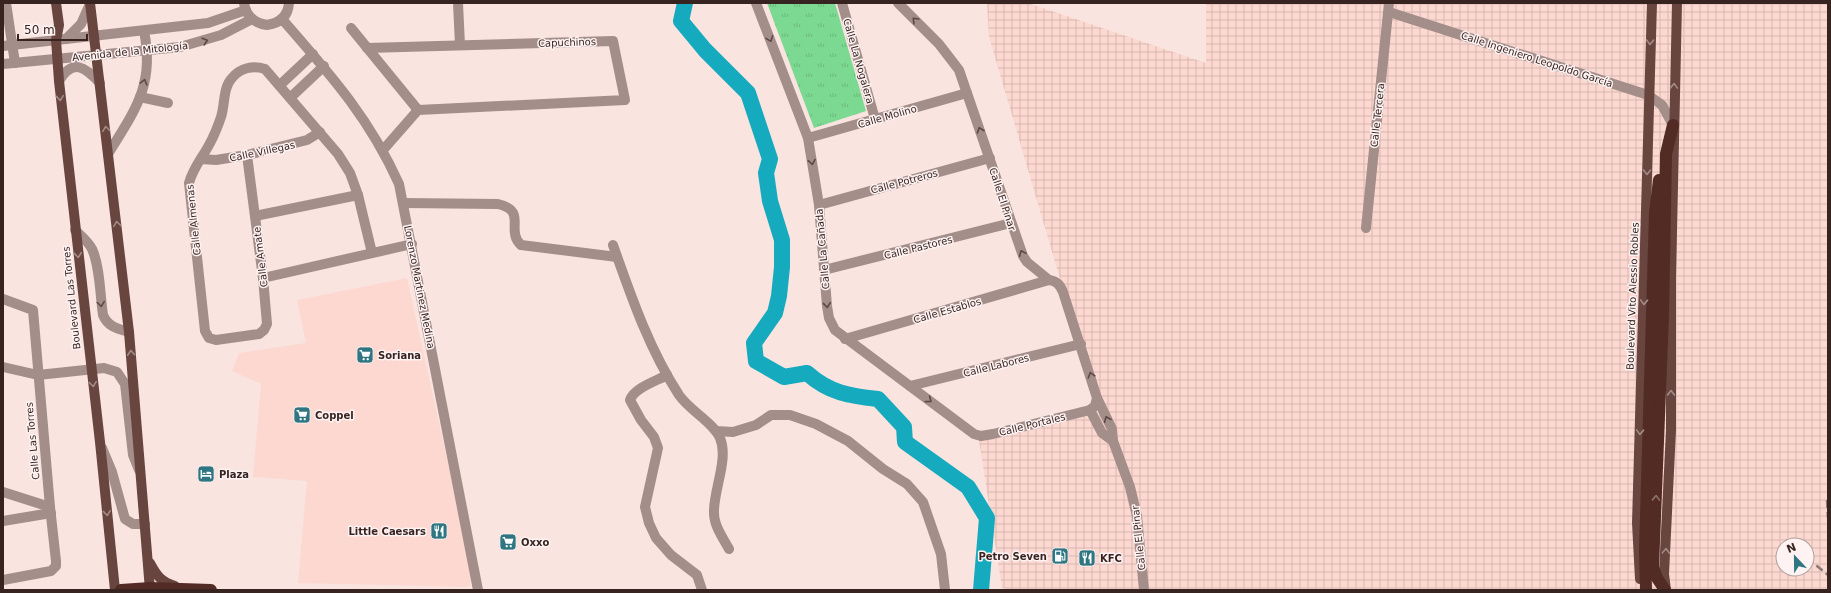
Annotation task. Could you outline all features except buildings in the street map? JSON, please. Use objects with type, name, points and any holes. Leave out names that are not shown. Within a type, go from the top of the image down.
[{"type":"highway","points":[[1646,590],[1645,542],[1655,213],[1660,170],[1666,154],[1673,125]]},
{"type":"highway","points":[[1665,590],[1657,578],[1653,567],[1663,316],[1666,154]]},
{"type":"highway","points":[[117,588],[211,590]]},
{"type":"main road","name":"Boulevard Las Torres","points":[[56,3],[61,40],[56,59],[117,588]]},
{"type":"main road","name":"Boulevard Vito Alessio Robles","points":[[1640,590],[1638,523],[1648,95],[1652,3]]},
{"type":"main road","points":[[1665,590],[1664,574],[1671,430],[1673,125],[1677,3]]},
{"type":"main road","points":[[90,4],[130,332],[139,470],[150,589]]},
{"type":"main road","points":[[148,561],[156,574],[165,583],[183,589]]},
{"type":"street","points":[[6,3],[8,46],[15,63]]},
{"type":"street","points":[[458,3],[460,45]]},
{"type":"street","name":"Calle La Cañada","points":[[756,3],[808,138],[818,205],[829,318],[835,330],[845,339],[974,434]]},
{"type":"street","name":"Calle La Nogalera","points":[[842,3],[875,119]]},
{"type":"street","name":"Calle El Pinar","points":[[898,3],[952,59],[959,70],[1023,256],[1049,280],[1053,280],[1060,285],[1098,398],[1112,429],[1113,441],[1130,487],[1137,516],[1144,590]]},
{"type":"street","points":[[61,40],[81,24],[90,4]]},
{"type":"street","points":[[245,7],[252,19],[267,25],[282,19],[290,4]]},
{"type":"street","name":"Avenida de la Mitología","points":[[8,46],[208,23],[245,7]]},
{"type":"street","name":"Calle Ingeniero Leopoldo García","points":[[1389,7],[1648,95],[1662,105],[1673,125]]},
{"type":"street","name":"Calle Tercera","points":[[1366,228],[1389,7]]},
{"type":"street","name":"Avenida de la Mitología","points":[[3,64],[175,48],[202,42],[221,35],[252,19]]},
{"type":"street","name":"Lorenzo Martinez Medina","points":[[282,19],[324,66],[351,100],[383,150],[399,184],[412,244],[478,590]]},
{"type":"street","points":[[351,28],[418,110],[383,150]]},
{"type":"street","points":[[108,154],[134,112],[146,78],[148,51],[144,31]]},
{"type":"street","name":"Capuchinos","points":[[367,48],[613,41],[625,100],[418,110]]},
{"type":"street","points":[[313,54],[280,85],[338,154],[350,173],[358,195],[372,253]]},
{"type":"street","points":[[59,81],[69,69],[78,66],[89,71],[100,83]]},
{"type":"street","name":"Calle Almenas","points":[[237,338],[216,340],[209,338],[205,332],[189,182],[191,174],[210,144],[222,115],[228,86],[232,78],[248,68],[256,66],[265,69],[280,85]]},
{"type":"street","points":[[291,97],[324,66]]},
{"type":"street","name":"Calle Molino","points":[[808,138],[967,93]]},
{"type":"street","points":[[140,96],[168,103]]},
{"type":"street","name":"Calle Villegas","points":[[201,159],[216,160],[247,155],[307,140],[320,132]]},
{"type":"street","name":"Calle Amate","points":[[237,338],[259,334],[264,330],[267,324],[263,278],[247,155]]},
{"type":"street","name":"Calle Potreros","points":[[818,205],[990,158]]},
{"type":"street","points":[[255,216],[358,195]]},
{"type":"street","points":[[403,203],[498,204],[508,206],[512,209],[514,215],[515,235],[521,244],[618,257]]},
{"type":"street","name":"Calle Pastores","points":[[824,270],[1011,223]]},
{"type":"street","points":[[75,230],[85,239],[94,254],[105,320],[116,329],[130,332]]},
{"type":"street","points":[[263,278],[412,244]]},
{"type":"street","points":[[613,245],[647,335],[667,376],[691,409],[716,431],[721,439],[723,450],[714,514],[718,528],[729,549]]},
{"type":"street","name":"Calle Establos","points":[[845,339],[1049,280]]},
{"type":"street","name":"Calle Las Torres","points":[[3,299],[33,310],[50,510],[56,561],[54,569],[3,580]]},
{"type":"street","name":"Calle Labores","points":[[910,386],[1081,344]]},
{"type":"street","points":[[3,367],[38,375],[111,368],[121,377],[126,392],[128,424],[133,455],[139,470]]},
{"type":"street","points":[[667,376],[637,391],[632,395],[630,400],[641,420],[654,437],[658,448],[644,507],[656,538],[671,555],[697,575],[702,590]]},
{"type":"street","points":[[1090,410],[1095,406],[1098,398]]},
{"type":"street","name":"Calle El Pinar","points":[[1090,410],[1102,433],[1113,441]]},
{"type":"street","name":"Calle Portales","points":[[974,434],[981,436],[992,434],[1090,410]]},
{"type":"street","points":[[716,431],[733,432],[756,425],[771,415],[790,415],[816,424],[848,441],[883,469],[907,484],[923,502],[942,554],[945,590]]},
{"type":"street","points":[[100,442],[112,472],[125,519],[133,524],[145,524]]},
{"type":"street","points":[[3,492],[50,510]]},
{"type":"street","points":[[3,521],[50,510]]},
{"type":"street","points":[[1664,574],[1672,590]]},
{"type":"shaded area","points":[[987,3],[1028,3],[1206,63],[1206,3],[1828,3],[1828,590],[1011,590],[1002,588],[979,440],[1099,412],[989,37]]},
{"type":"shaded area","points":[[407,278],[471,568],[470,587],[298,583],[307,481],[253,477],[261,384],[232,371],[239,353],[306,343],[297,300]]},
{"type":"green space","points":[[767,3],[835,3],[866,111],[814,128]]},
{"type":"waterway","points":[[685,3],[681,21],[705,50],[748,93],[770,159],[766,173],[770,201],[782,240],[782,267],[779,296],[775,313],[754,343],[756,361],[784,377],[807,373],[823,385],[840,392],[849,395],[878,399],[904,427],[905,442],[968,487],[987,518],[981,590]]},
{"type":"railway","points":[[1827,500],[1828,518]]},
{"type":"railway","points":[[1815,564],[1828,575]]},
{"type":"place","name":"Soriana","points":[[365,355]]},
{"type":"place","name":"Coppel","points":[[302,415]]},
{"type":"place","name":"Plaza","points":[[206,474]]},
{"type":"place","name":"Little Caesars","points":[[439,531]]},
{"type":"place","name":"Oxxo","points":[[508,542]]},
{"type":"place","name":"Petro Seven","points":[[1060,556]]},
{"type":"place","name":"KFC","points":[[1087,558]]}]
